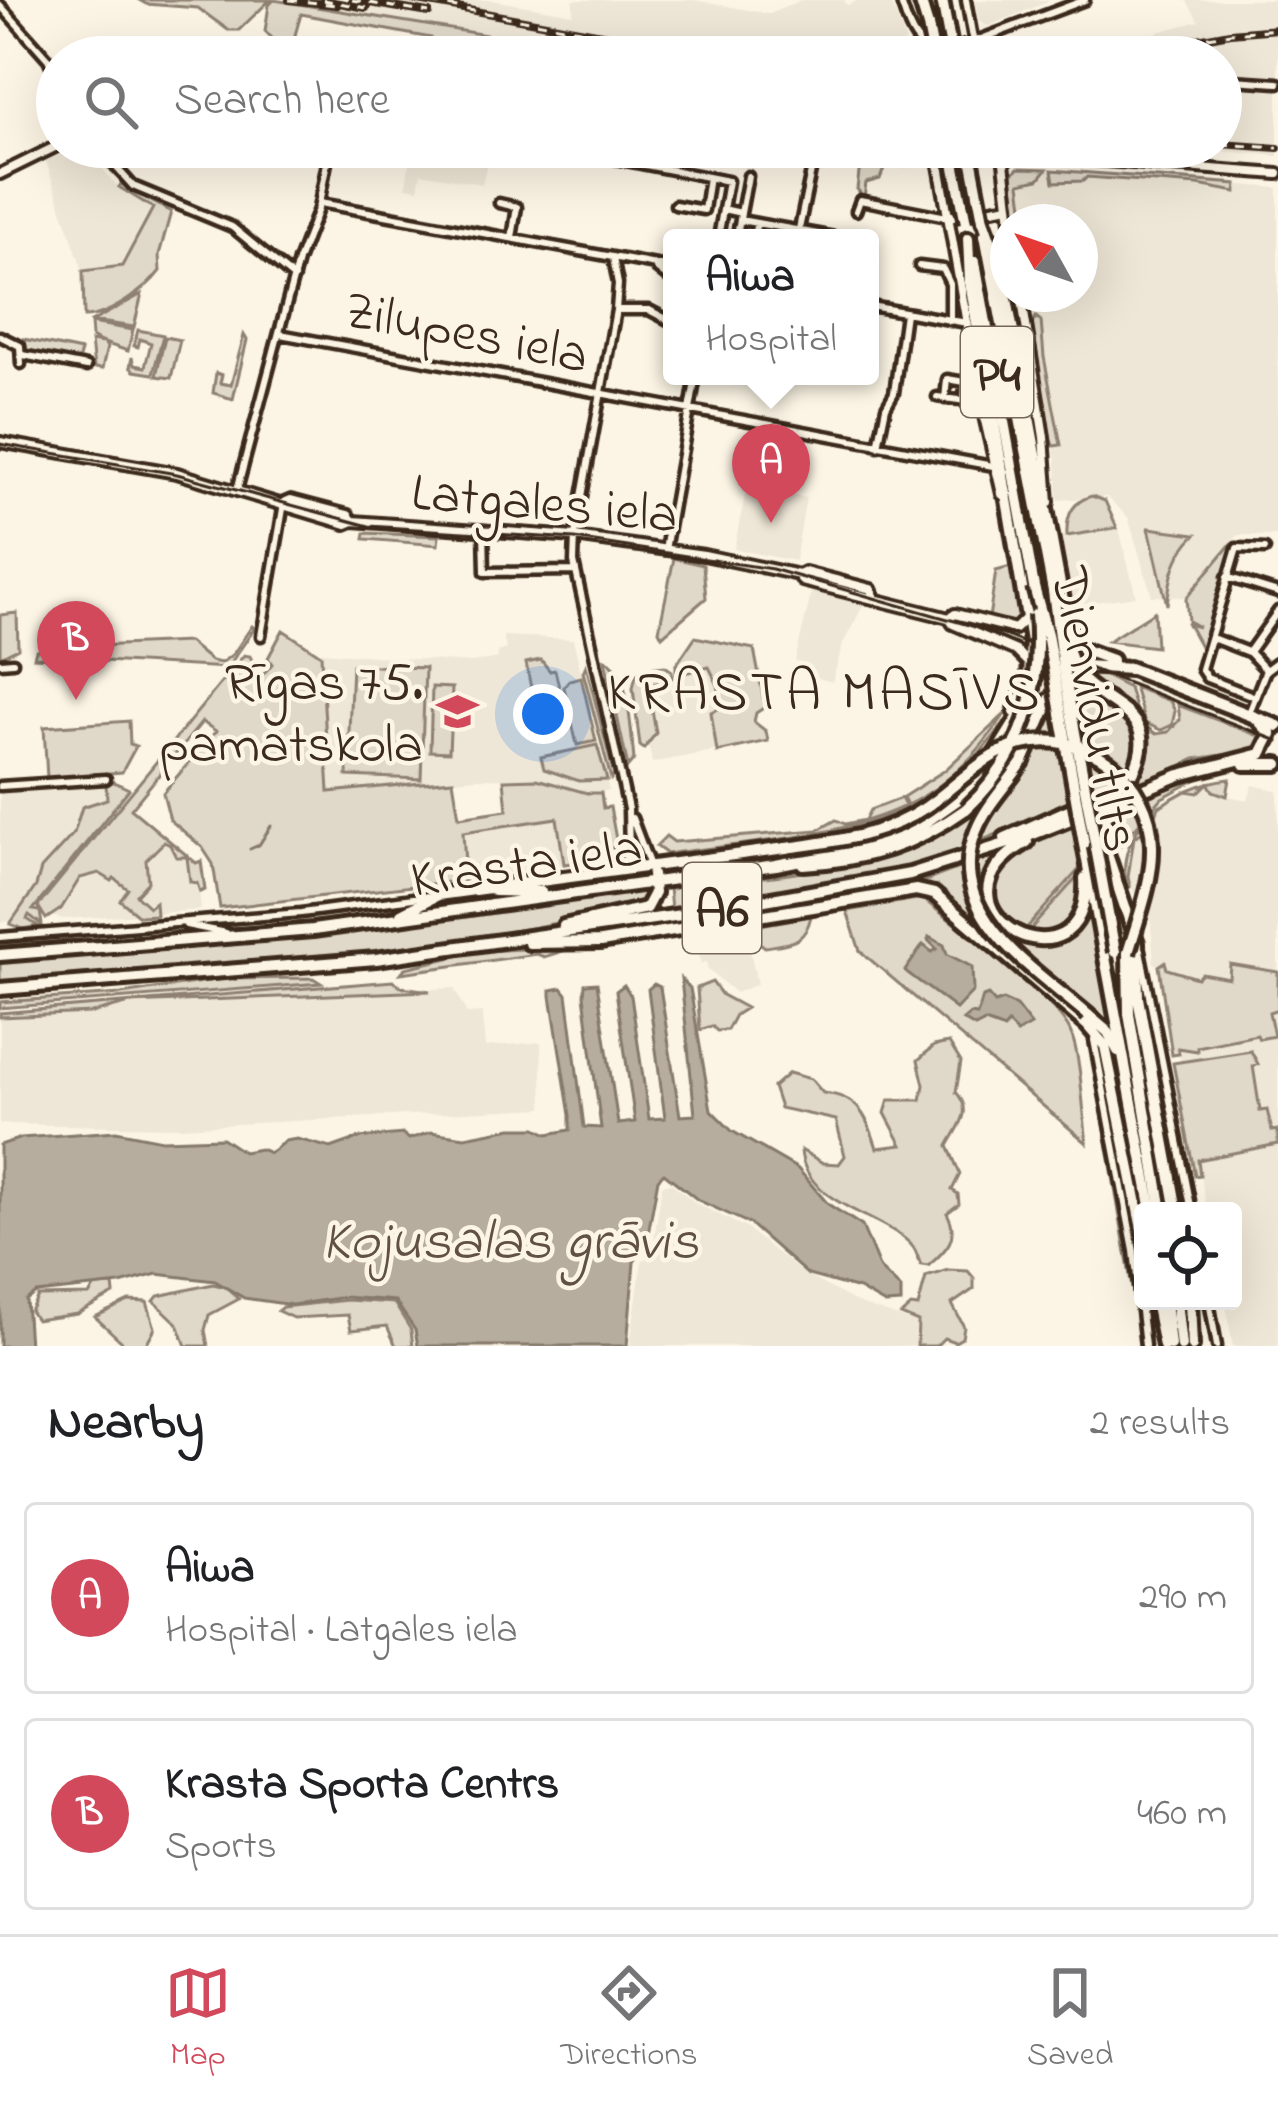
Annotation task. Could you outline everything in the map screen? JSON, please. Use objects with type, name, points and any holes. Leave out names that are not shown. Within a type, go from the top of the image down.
[{"type":"highway","points":[[922,0],[930,36]]},
{"type":"highway","points":[[945,0],[949,36]]},
{"type":"highway","name":"Dienvidu tilts","points":[[955,168],[1028,505],[1058,595],[1063,668],[1121,951],[1135,1118],[1150,1202]]},
{"type":"highway","name":"P4","points":[[974,168],[983,220]]},
{"type":"highway","points":[[983,220],[1002,272],[1050,516],[1058,595],[1073,643],[1130,669]]},
{"type":"highway","name":"Dienvidu tilts","points":[[983,220],[1028,505],[1028,590],[1047,634],[1084,844],[1121,951]]},
{"type":"highway","points":[[968,238],[970,282],[1006,479],[1009,520],[1028,590],[1027,609],[1039,616],[1054,614],[1058,595]]},
{"type":"highway","points":[[1010,727],[1030,666],[1028,590]]},
{"type":"highway","name":"P4","points":[[776,865],[900,848],[966,809],[1004,766],[1027,721],[1037,671],[1028,590]]},
{"type":"highway","name":"P4","points":[[981,851],[1116,789],[1134,771],[1141,749],[1135,723],[1122,706],[1076,672],[1058,595]]},
{"type":"highway","name":"Krasta iela","points":[[0,952],[386,920],[776,865],[883,842],[919,826],[973,785],[1030,698],[1064,674],[1092,665],[1130,669]]},
{"type":"highway","points":[[1130,669],[1081,674],[1061,686],[1023,761],[976,831],[969,865],[974,895],[997,934],[1085,1018],[1107,1052],[1137,1202]]},
{"type":"highway","name":"A6","points":[[1130,669],[1278,726]]},
{"type":"highway","name":"A6","points":[[1229,764],[1261,754],[1267,747],[1271,734],[1252,716]]},
{"type":"highway","points":[[386,920],[438,895],[847,839],[893,825],[926,807],[991,757],[1015,746],[1051,742],[1084,748],[1126,778],[1142,801],[1150,826],[1151,861],[1121,951],[1138,998],[1175,1202]]},
{"type":"highway","name":"A6","points":[[1229,764],[1278,764]]},
{"type":"highway","name":"Krasta iela","points":[[0,989],[376,959],[708,910],[948,865],[1180,775],[1229,764]]},
{"type":"highway","points":[[1148,789],[1108,812],[1101,831],[1160,1202]]},
{"type":"highway","points":[[1056,824],[1012,851],[997,867],[989,896],[998,920],[1009,932],[1033,940],[1053,938],[1078,919],[1084,903],[1084,844]]},
{"type":"highway","points":[[869,898],[948,865]]},
{"type":"highway","points":[[496,942],[641,910],[652,898],[650,866]]},
{"type":"highway","points":[[476,889],[523,894],[586,891]]},
{"type":"highway","points":[[496,942],[601,942],[916,890],[934,894],[1114,1042],[1135,1118]]},
{"type":"highway","points":[[1157,1310],[1167,1346]]},
{"type":"highway","points":[[1166,1310],[1167,1346]]},
{"type":"highway","points":[[1177,1310],[1181,1346]]},
{"type":"highway","points":[[1190,1310],[1192,1346]]},
{"type":"street","points":[[900,0],[914,36]]},
{"type":"street","points":[[966,0],[973,36]]},
{"type":"street","points":[[994,36],[1084,0]]},
{"type":"street","points":[[0,5],[36,46]]},
{"type":"street","points":[[1242,81],[1278,83]]},
{"type":"street","points":[[0,174],[36,156]]},
{"type":"street","name":"Zilupes iela","points":[[116,168],[133,187],[232,227],[294,278]]},
{"type":"street","points":[[237,490],[326,168]]},
{"type":"street","points":[[662,168],[728,181],[720,229]]},
{"type":"street","points":[[799,229],[812,168]]},
{"type":"street","points":[[939,168],[993,466],[1009,520]]},
{"type":"street","points":[[1005,168],[1009,204]]},
{"type":"street","points":[[1196,168],[1278,174]]},
{"type":"street","points":[[738,229],[748,176]]},
{"type":"street","points":[[675,205],[704,209],[709,177]]},
{"type":"street","points":[[856,211],[860,200],[947,217],[990,209]]},
{"type":"street","points":[[320,203],[663,267]]},
{"type":"street","points":[[499,203],[517,207],[512,238]]},
{"type":"street","points":[[723,209],[757,223],[793,229]]},
{"type":"street","points":[[755,229],[757,223]]},
{"type":"street","points":[[613,258],[616,310],[575,537],[576,571],[628,809],[650,866]]},
{"type":"street","points":[[653,265],[663,273]]},
{"type":"street","points":[[919,266],[944,269],[950,284],[950,321]]},
{"type":"street","points":[[879,308],[967,323]]},
{"type":"street","points":[[616,310],[649,310],[663,317]]},
{"type":"street","points":[[1024,312],[1044,437],[1050,516]]},
{"type":"street","points":[[878,446],[886,407],[894,393],[905,313]]},
{"type":"street","name":"Zilupes iela","points":[[280,334],[993,466]]},
{"type":"street","points":[[0,336],[14,339],[22,360],[86,367]]},
{"type":"street","points":[[964,402],[965,382],[947,380],[941,398],[964,402],[981,403]]},
{"type":"street","points":[[665,550],[694,385]]},
{"type":"street","name":"Latgales iela","points":[[0,442],[178,473],[284,503],[291,500],[348,515],[353,521],[575,537],[799,575],[807,572],[949,618],[953,624],[1016,651],[1030,666]]},
{"type":"street","points":[[261,636],[284,503]]},
{"type":"street","points":[[484,530],[485,572],[576,571]]},
{"type":"street","points":[[1253,696],[1200,673],[1237,548],[1265,548]]},
{"type":"street","points":[[1227,577],[1278,593]]},
{"type":"street","points":[[1249,652],[1278,611]]},
{"type":"street","name":"Latgales iela","points":[[949,618],[955,614],[1015,629],[1026,618]]},
{"type":"street","points":[[1212,638],[1249,652],[1278,674]]},
{"type":"street","points":[[1252,716],[1253,696],[1278,661]]},
{"type":"street","points":[[0,663],[13,662]]},
{"type":"street","points":[[1218,702],[1228,686]]},
{"type":"street","points":[[0,786],[106,779]]},
{"type":"street","points":[[616,871],[629,854],[628,809]]},
{"type":"street","points":[[0,938],[301,913],[438,895]]},
{"type":"street","points":[[180,923],[248,935]]},
{"type":"street","points":[[1121,951],[1149,983],[1190,1202]]},
{"type":"street","points":[[1085,1018],[1099,1056],[1134,1251],[1145,1346]]},
{"type":"street","points":[[1211,1310],[1217,1346]]},
{"type":"shaded area","points":[[139,0],[270,0],[239,30],[228,30],[198,8]]},
{"type":"shaded area","points":[[198,0],[492,0],[573,14],[573,0],[694,0],[770,14],[801,0],[844,0],[847,5],[890,0],[904,36],[418,36],[268,2]]},
{"type":"shaded area","points":[[274,0],[493,36],[420,36],[301,14],[296,36],[270,36],[265,31]]},
{"type":"shaded area","points":[[975,0],[1052,0],[988,26],[979,21]]},
{"type":"shaded area","points":[[1186,0],[1278,0],[1278,156],[1242,153],[1242,36],[1144,36],[1199,21]]},
{"type":"shaded area","points":[[48,168],[102,168],[126,193],[153,208],[122,266],[83,271]]},
{"type":"shaded area","points":[[408,168],[486,168],[482,184],[421,173],[418,189],[406,187]]},
{"type":"shaded area","points":[[860,168],[884,168],[880,179],[866,183],[864,197],[857,189]]},
{"type":"shaded area","points":[[1018,168],[1047,169],[1039,179],[1020,183],[1023,204],[1015,204],[1012,174]]},
{"type":"shaded area","points":[[1020,168],[1278,188],[1278,536],[1238,535],[1185,597],[1152,596],[1128,517],[1107,497],[1058,500],[1056,460],[1031,312],[1098,312],[1098,204],[1015,204],[1011,179]]},
{"type":"shaded area","points":[[1052,170],[1237,184],[1236,192],[1087,177],[1054,182]]},
{"type":"shaded area","points":[[121,184],[171,212],[159,255],[160,271],[126,301],[84,317],[83,271],[122,266],[153,208]]},
{"type":"shaded area","points":[[142,294],[134,327],[93,321]]},
{"type":"shaded area","points":[[1036,317],[1041,321],[1061,445],[1053,446],[1049,432],[1032,324]]},
{"type":"shaded area","points":[[91,323],[133,330],[128,351],[104,343],[102,369],[94,368],[91,341],[102,343],[92,337]]},
{"type":"shaded area","points":[[138,330],[163,335],[153,374],[130,367],[132,357],[134,365],[145,367],[151,343],[140,339],[138,347],[134,346]]},
{"type":"shaded area","points":[[244,335],[247,340],[233,399],[213,393],[216,373],[222,375],[220,383],[231,385]]},
{"type":"shaded area","points":[[165,337],[180,340],[171,378],[156,376]]},
{"type":"shaded area","points":[[24,339],[81,351],[77,364],[28,354]]},
{"type":"shaded area","points":[[747,486],[806,498],[795,561],[734,549]]},
{"type":"shaded area","points":[[1092,496],[1105,501],[1117,528],[1067,536],[1072,511]]},
{"type":"shaded area","points":[[1149,528],[1196,534],[1174,567],[1167,605]]},
{"type":"shaded area","points":[[1119,529],[1136,596],[1074,605],[1062,537]]},
{"type":"shaded area","points":[[365,533],[439,536],[438,545],[364,539]]},
{"type":"shaded area","points":[[1230,545],[1233,549],[1202,650],[1188,624],[1199,627],[1188,621],[1186,598]]},
{"type":"shaded area","points":[[674,558],[703,565],[706,598],[662,636],[659,630]]},
{"type":"shaded area","points":[[1011,567],[1019,618],[1011,625],[989,618],[996,571]]},
{"type":"shaded area","points":[[813,586],[866,600],[843,644],[832,682],[805,674],[807,665],[795,661]]},
{"type":"shaded area","points":[[1154,612],[1156,647],[1108,641]]},
{"type":"shaded area","points":[[17,613],[18,648],[0,657],[0,615]]},
{"type":"shaded area","points":[[255,628],[227,668],[34,657],[36,650],[48,648],[188,642],[211,661],[221,663]]},
{"type":"shaded area","points":[[283,630],[321,655],[329,792],[453,780],[459,817],[507,810],[504,780],[537,779],[601,793],[603,808],[610,807],[617,845],[592,860],[564,864],[557,818],[463,832],[466,880],[220,908],[213,864],[202,847],[170,820],[163,793],[216,731],[202,722],[131,809],[196,863],[201,861],[205,890],[200,892],[197,883],[190,882],[187,857],[176,857],[164,842],[146,860],[148,882],[136,895],[149,907],[155,902],[156,915],[139,916],[120,900],[128,889],[99,873],[80,878],[61,909],[46,919],[38,906],[244,655],[250,656],[260,678],[272,664],[268,658]]},
{"type":"shaded area","name":"Rīgas 75. pamatskola","points":[[503,636],[573,639],[609,791],[587,793],[537,779],[475,778],[329,793],[321,652],[470,663],[498,658],[497,652],[506,649]]},
{"type":"shaded area","points":[[695,637],[754,649],[765,707],[756,713],[754,722],[766,731],[768,741],[717,752],[711,712],[722,707],[709,667],[676,675],[676,665]]},
{"type":"shaded area","points":[[697,639],[746,710],[754,743],[652,763],[638,690],[648,678],[688,670]]},
{"type":"shaded area","points":[[541,660],[550,671],[555,670],[559,687],[532,693],[526,663]]},
{"type":"shaded area","points":[[605,660],[620,675],[628,704],[634,760],[628,767]]},
{"type":"shaded area","points":[[352,665],[425,668],[421,779],[347,776]]},
{"type":"shaded area","points":[[586,665],[614,775],[611,779],[583,672]]},
{"type":"shaded area","points":[[665,666],[672,678],[648,686],[656,733],[644,749],[633,688],[636,675]]},
{"type":"shaded area","points":[[1101,674],[1129,688],[1139,721],[1156,734],[1168,732],[1180,719],[1178,705],[1262,737],[1256,750],[1195,759],[1107,800],[1134,785],[1114,785],[921,866],[671,910],[669,888],[825,868],[863,860],[935,833],[968,812],[864,851],[925,823],[967,796],[991,770],[1034,704],[1061,680],[1033,751],[1062,690],[1084,677]]},
{"type":"shaded area","points":[[581,677],[596,741],[577,745],[564,687]]},
{"type":"shaded area","points":[[432,687],[452,688],[449,752],[430,751]]},
{"type":"shaded area","points":[[1134,687],[1170,701],[1175,711],[1172,725],[1161,730],[1145,723]]},
{"type":"shaded area","points":[[1005,714],[962,767],[907,805],[903,797],[945,770]]},
{"type":"shaded area","points":[[129,721],[130,744],[136,746],[122,772],[47,778],[44,727]]},
{"type":"shaded area","points":[[1005,721],[985,763],[957,794],[923,818],[841,848],[668,872],[669,857],[810,837],[897,811],[937,790],[973,760]]},
{"type":"shaded area","points":[[597,745],[607,780],[579,781],[544,769],[541,757]]},
{"type":"shaded area","points":[[1203,776],[1162,798],[1112,854],[1106,824],[1120,808]]},
{"type":"shaded area","points":[[1230,779],[1227,796],[1213,791],[1208,783]]},
{"type":"shaded area","points":[[105,782],[116,794],[12,921],[0,922],[0,788]]},
{"type":"shaded area","points":[[106,783],[129,789],[33,910],[40,911],[42,925],[29,915],[27,919],[38,926],[23,929],[10,924],[36,886],[41,869],[74,833],[82,807],[107,799]]},
{"type":"shaded area","points":[[1209,783],[1227,796],[1248,800],[1253,785],[1278,791],[1278,1346],[1233,1346],[1227,1310],[1242,1310],[1242,1202],[1205,1202],[1164,969],[1154,963],[1149,899],[1135,895],[1127,878],[1136,833],[1152,827],[1159,806],[1186,791],[1198,793]]},
{"type":"shaded area","points":[[901,798],[905,806],[848,826],[818,833],[667,854],[656,846],[666,836],[674,842],[818,830],[836,820],[845,824],[865,820],[870,810]]},
{"type":"shaded area","points":[[1158,808],[1152,827],[1134,837]]},
{"type":"shaded area","points":[[1107,809],[1103,857],[1084,864],[1006,951],[940,893],[912,886],[1008,849],[988,883],[987,901],[994,921],[996,875],[1030,844]]},
{"type":"shaded area","points":[[558,818],[564,864],[470,880],[462,832]]},
{"type":"shaded area","points":[[162,835],[189,856],[201,910],[65,919],[49,916],[79,874],[144,860]]},
{"type":"shaded area","points":[[1134,837],[1127,889],[1129,846]]},
{"type":"shaded area","points":[[1106,861],[1130,932],[1138,1016],[1131,990],[1132,954],[1101,956],[1114,1032],[1009,953],[1080,874]]},
{"type":"shaded area","points":[[914,880],[847,898],[672,927],[672,923]]},
{"type":"shaded area","points":[[649,890],[646,901],[635,908],[462,941],[378,953],[0,985],[0,960],[314,936]]},
{"type":"shaded area","points":[[922,898],[1025,981],[1070,1031],[1087,1143],[860,951],[847,911]]},
{"type":"shaded area","points":[[414,902],[310,923],[203,926]]},
{"type":"shaded area","points":[[811,916],[805,932],[795,940],[765,947],[757,941],[754,926]]},
{"type":"shaded area","points":[[180,927],[202,933],[0,945],[0,941]]},
{"type":"shaded area","points":[[738,934],[743,939],[747,936],[757,984],[736,993],[708,970],[706,961],[701,964],[698,950],[700,940]]},
{"type":"shaded area","points":[[576,947],[544,957],[537,954],[401,973],[405,968],[479,951]]},
{"type":"shaded area","points":[[1165,962],[1167,969],[1197,978],[1202,973],[1229,978],[1230,964],[1278,972],[1278,1009],[1269,1012],[1274,1036],[1259,1039],[1257,1035],[1197,1047],[1197,1051],[1178,1048],[1179,1054],[1172,1055],[1159,966]]},
{"type":"shaded area","points":[[313,978],[321,983],[0,1008],[0,1002],[121,994],[222,979]]},
{"type":"shaded area","points":[[393,981],[430,991],[130,1003],[92,1013],[0,1017],[0,1013]]},
{"type":"shaded area","points":[[712,982],[722,995],[746,1008],[735,1015],[727,1030],[712,1026],[700,1030],[697,988]]},
{"type":"shaded area","points":[[454,988],[467,1014],[482,1013],[485,1047],[541,1042],[543,1108],[180,1127],[0,1124],[0,1016],[92,1013],[130,1003]]},
{"type":"shaded area","points":[[1147,991],[1187,1202],[1182,1202]]},
{"type":"shaded area","points":[[949,1043],[961,1062],[956,1092],[964,1106],[963,1119],[948,1146],[960,1174],[952,1190],[959,1204],[947,1213],[950,1242],[928,1266],[921,1265],[901,1236],[816,1184],[801,1150],[823,1163],[839,1164],[845,1156],[836,1120],[780,1108],[773,1087],[789,1073],[811,1079],[823,1093],[845,1098],[860,1110],[877,1148],[902,1145],[885,1113],[889,1100],[921,1100],[924,1085],[918,1060],[934,1046]]},
{"type":"shaded area","points":[[1251,1051],[1258,1064],[1253,1066],[1260,1111],[1267,1110],[1272,1131],[1278,1130],[1278,1144],[1198,1160],[1200,1175],[1195,1176],[1173,1063]]},
{"type":"shaded area","points":[[1093,1060],[1131,1252],[1134,1299]]},
{"type":"shaded area","points":[[671,1183],[697,1204],[746,1228],[804,1274],[860,1304],[916,1323],[915,1346],[630,1346],[642,1261],[652,1254],[662,1185]]},
{"type":"shaded area","points":[[948,1270],[968,1271],[974,1278],[974,1289],[952,1304],[964,1327],[962,1338],[917,1346],[918,1322],[901,1315],[911,1306],[918,1307],[926,1277]]},
{"type":"shaded area","points":[[213,1284],[226,1287],[239,1299],[209,1315],[208,1346],[186,1346],[178,1324],[154,1301],[158,1296]]},
{"type":"shaded area","points":[[113,1285],[114,1294],[77,1314],[36,1320],[30,1311],[38,1296],[89,1295],[95,1286]]},
{"type":"shaded area","points":[[347,1300],[394,1303],[411,1330],[413,1346],[396,1346],[387,1326],[351,1330],[348,1315],[293,1318],[278,1311]]},
{"type":"shaded area","points":[[129,1301],[147,1302],[155,1328],[145,1346],[121,1346],[95,1317]]},
{"type":"water","points":[[929,937],[944,945],[947,954],[972,967],[973,991],[956,1009],[905,971],[923,945],[932,952],[937,949]]},
{"type":"water","name":"Kojusalas grāvis","points":[[681,979],[690,988],[711,1110],[732,1131],[798,1169],[828,1204],[862,1226],[880,1269],[901,1289],[901,1303],[885,1304],[859,1289],[808,1275],[750,1224],[698,1200],[664,1173],[658,1179],[646,1245],[634,1262],[627,1346],[418,1346],[415,1330],[395,1301],[345,1297],[292,1305],[244,1298],[215,1281],[157,1274],[120,1284],[36,1293],[26,1300],[29,1346],[0,1346],[0,1145],[21,1138],[116,1131],[162,1140],[222,1138],[243,1152],[260,1149],[270,1153],[285,1141],[297,1139],[331,1148],[359,1138],[403,1134],[409,1139],[431,1132],[465,1137],[512,1128],[536,1128],[548,1134],[570,1130],[551,996],[551,990],[562,988],[567,994],[584,1127],[601,1128],[584,995],[585,984],[597,983],[618,1124],[635,1122],[616,991],[624,985],[631,996],[649,1119],[665,1118],[648,989],[654,984],[660,987],[680,1116],[695,1115]]},
{"type":"water","points":[[988,995],[995,1003],[1003,1000],[1016,1006],[1031,1025],[1017,1033],[1008,1024],[1004,1029],[985,1022],[975,1027],[963,1020],[977,1015]]},
{"type":"waterway","points":[[250,849],[259,845],[271,826]]},
{"type":"tram line","points":[[0,444],[177,474],[369,526],[575,539],[772,569],[1004,635],[1278,741]]},
{"type":"railway","points":[[289,0],[337,5]]},
{"type":"railway","points":[[323,0],[366,8]]},
{"type":"railway","points":[[352,0],[429,13]]},
{"type":"railway","points":[[413,0],[613,36]]},
{"type":"railway","points":[[1214,36],[1278,29]]},
{"type":"railway","points":[[1242,145],[1278,148]]},
{"type":"place","name":"Aiwa","points":[[771,523]]},
{"type":"place","name":"Krasta Sporta Centrs","points":[[76,700]]},
{"type":"place","name":"Rīgas 75. pamatskola","points":[[457,711]]},
{"type":"district","name":"KRASTA MASĪVS","points":[[825,689]]}]
